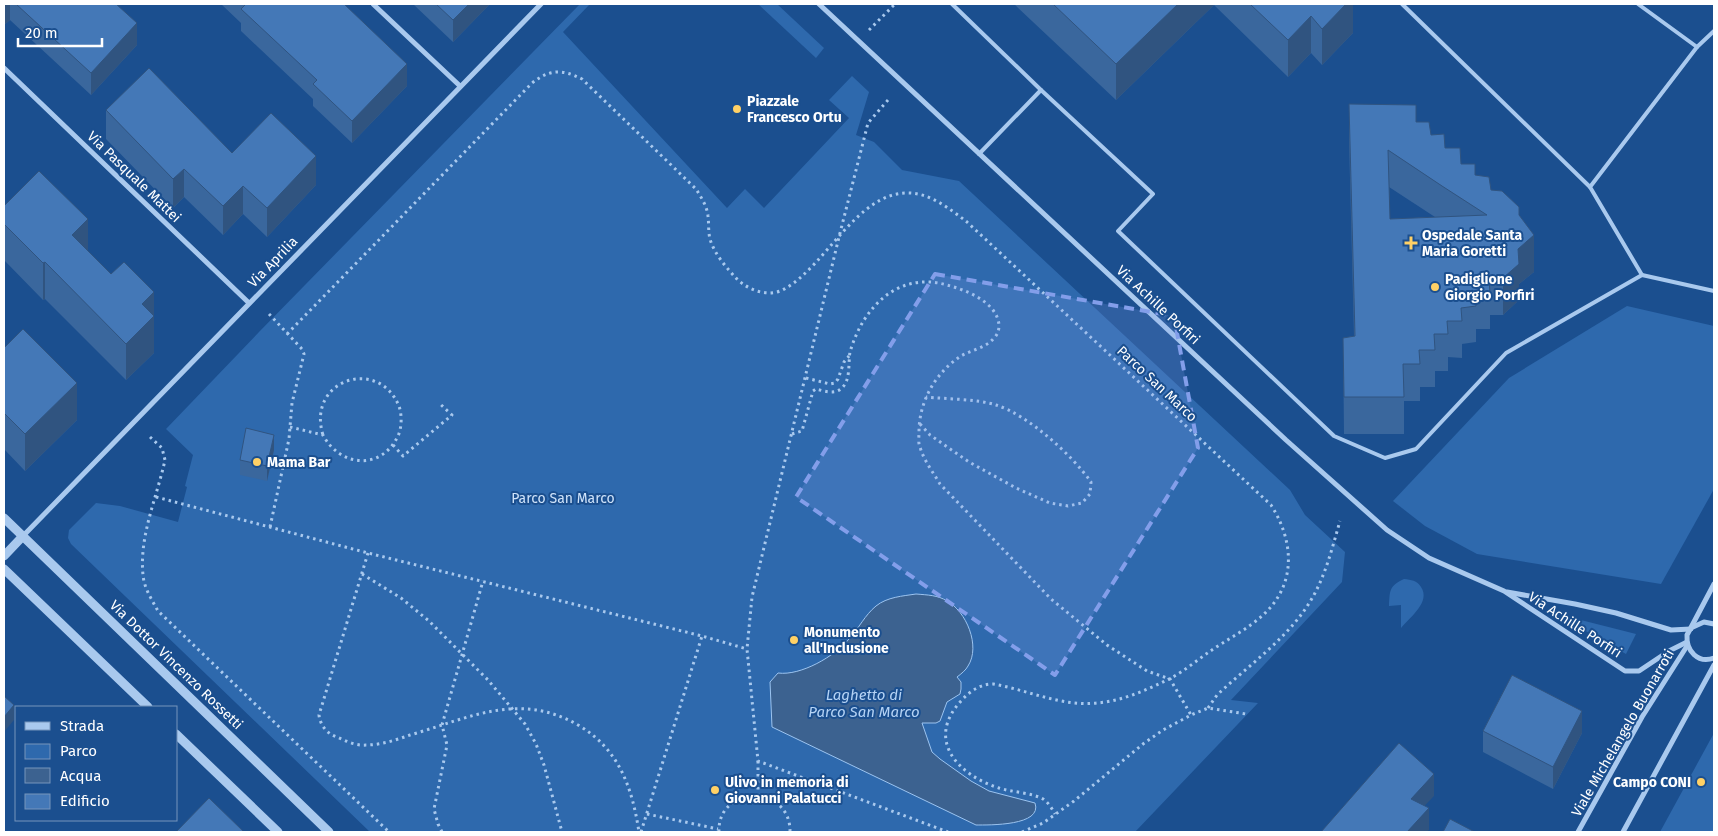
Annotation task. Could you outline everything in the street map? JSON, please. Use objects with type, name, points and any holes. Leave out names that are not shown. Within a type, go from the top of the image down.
[{"type":"street","points":[[374,4],[460,86]]},
{"type":"street","name":"Via Aprilia","points":[[22,536],[541,4]]},
{"type":"street","name":"Via Achille Porfiri","points":[[819,4],[1286,440],[1387,530],[1429,558],[1504,591],[1625,671],[1639,672],[1669,651],[1687,644]]},
{"type":"street","name":"Via Pasquale Mattei","points":[[4,68],[250,303]]},
{"type":"street","name":"Via Dottor Vincenzo Rossetti","points":[[4,518],[330,832]]},
{"type":"street","points":[[4,556],[22,536]]},
{"type":"street","points":[[4,569],[147,706]]},
{"type":"street","name":"Viale Michelangelo Buonarroti","points":[[1578,832],[1642,717],[1687,644],[1691,628],[1714,584]]},
{"type":"street","name":"Via Achille Porfiri","points":[[1504,591],[1616,613],[1671,630],[1691,628]]},
{"type":"street","points":[[1691,628],[1704,622],[1714,624]]},
{"type":"street","name":"Viale Michelangelo Buonarroti","points":[[1687,644],[1694,656],[1699,659],[1714,658]]},
{"type":"street","points":[[1623,832],[1714,665]]},
{"type":"street","points":[[178,736],[278,832]]},
{"type":"lane","points":[[952,4],[1153,194],[1118,231],[1334,436],[1385,458],[1416,448],[1506,353],[1642,275],[1714,291]]},
{"type":"lane","points":[[1402,4],[1590,187],[1642,275]]},
{"type":"lane","points":[[1638,4],[1697,47]]},
{"type":"lane","points":[[1590,187],[1697,47],[1714,31]]},
{"type":"lane","points":[[980,154],[1041,90]]},
{"type":"path","points":[[858,40],[895,4]]},
{"type":"path","name":"Parco San Marco","points":[[288,334],[532,83],[542,75],[554,72],[569,72],[582,79],[696,188],[703,199],[708,214],[710,238],[714,249],[736,278],[749,289],[762,292],[774,292],[785,289],[799,278],[860,215],[892,195],[907,193],[936,200],[967,222],[1271,505],[1280,520],[1287,538],[1288,570],[1276,598],[1263,615],[1170,679],[1119,700],[1080,705],[994,684],[985,684],[977,688],[955,708],[946,727],[945,738],[947,748],[960,766],[983,782],[1043,800],[1055,814]]},
{"type":"path","points":[[758,796],[758,761],[747,649],[752,597],[868,123],[888,100]]},
{"type":"path","points":[[792,434],[802,431],[813,392],[816,389],[836,392],[846,382],[854,340],[872,308],[882,297],[900,287],[930,282],[945,284],[971,294],[989,306],[995,312],[998,320],[999,331],[995,337],[988,344],[968,351],[947,366],[936,379],[926,397],[919,423],[919,446],[927,464],[940,484],[1051,599],[1107,645],[1147,672],[1170,679],[1191,715]]},
{"type":"path","points":[[269,314],[299,345],[304,354],[292,403],[289,439],[270,528]]},
{"type":"path","points":[[805,378],[830,384],[835,383],[844,362],[850,355]]},
{"type":"path","points":[[353,379],[377,382],[395,398],[400,410],[399,434],[384,453],[373,459],[349,459],[338,454],[329,446],[323,435],[320,411],[324,400],[332,390],[342,383],[353,379]]},
{"type":"path","points":[[919,423],[930,435],[969,462],[1016,488],[1050,503],[1068,506],[1082,503],[1090,494],[1092,482],[1085,473],[1041,432],[1020,416],[995,405],[926,397]]},
{"type":"path","points":[[393,444],[403,456],[452,415],[439,403]]},
{"type":"path","points":[[290,426],[323,435]]},
{"type":"path","points":[[150,437],[162,448],[165,460],[144,539],[143,576],[148,594],[158,611],[389,832]]},
{"type":"path","points":[[156,497],[270,528],[702,636],[747,649]]},
{"type":"path","points":[[1208,708],[1217,695],[1294,623],[1314,594],[1330,559],[1340,521]]},
{"type":"path","points":[[368,553],[319,715],[320,722],[332,736],[364,746],[389,742],[486,711],[512,708],[542,710],[566,718],[597,738],[612,754],[622,771],[636,810],[640,832]]},
{"type":"path","points":[[362,574],[401,598],[429,621],[463,653],[525,724],[542,758],[562,832]]},
{"type":"path","points":[[442,832],[434,809],[446,745],[442,725],[483,581]]},
{"type":"path","points":[[640,832],[702,636]]},
{"type":"path","points":[[1022,832],[1043,823],[1074,801],[1143,744],[1163,730],[1191,715],[1208,708],[1246,714]]},
{"type":"path","points":[[758,761],[948,832]]},
{"type":"path","points":[[647,814],[718,831],[721,818],[727,808],[736,800],[746,796],[758,796],[770,799],[779,806],[786,816],[790,832]]},
{"type":"highlighted area","points":[[935,274],[1174,316],[1198,448],[1055,675],[796,497]]},
{"type":"green space","name":"Parco San Marco","points":[[580,4],[590,4],[563,32],[727,208],[745,189],[764,208],[849,118],[829,100],[852,76],[869,92],[856,135],[874,142],[902,170],[959,181],[1290,490],[1305,515],[1345,552],[1342,582],[1231,700],[1258,703],[1135,832],[370,832],[71,544],[68,538],[69,530],[96,503],[120,506],[178,522],[193,455],[166,429]]},
{"type":"green space","points":[[758,4],[777,4],[824,48],[816,58]]},
{"type":"green space","points":[[1627,306],[1714,326],[1714,489],[1661,584],[1477,554],[1425,526],[1393,501],[1509,378]]},
{"type":"green space","points":[[1404,579],[1418,583],[1423,593],[1423,598],[1418,609],[1401,628],[1401,605],[1389,606],[1389,601],[1393,586]]},
{"type":"green space","points":[[1569,617],[1636,634],[1626,654],[1570,622]]},
{"type":"green space","name":"Campo CONI","points":[[1714,733],[1714,832],[1660,832]]},
{"type":"water","name":"Laghetto di Parco San Marco","points":[[916,594],[940,598],[954,606],[965,621],[972,639],[972,658],[966,669],[957,677],[961,682],[960,694],[947,702],[940,721],[936,723],[922,723],[932,752],[971,781],[989,791],[1035,803],[1035,811],[1031,816],[1023,820],[1013,823],[976,825],[772,727],[770,682],[778,673],[797,671],[817,664],[843,645],[869,613],[880,603],[901,596]]},
{"type":"building","points":[[16,4],[116,4],[137,23],[91,73]]},
{"type":"building","points":[[244,4],[344,4],[407,64],[352,121],[313,84],[317,80],[241,9]]},
{"type":"building","points":[[436,4],[469,4],[453,20]]},
{"type":"building","points":[[1053,4],[1178,4],[1116,64]]},
{"type":"building","points":[[1250,4],[1346,4],[1322,29],[1311,16],[1288,40]]},
{"type":"building","points":[[149,68],[232,153],[271,113],[316,156],[267,208],[243,186],[223,206],[184,169],[173,179],[106,110]]},
{"type":"building","name":"Padiglione Giorgio Porfiri","points":[[1349,104],[1416,105],[1416,122],[1429,122],[1431,135],[1444,134],[1445,148],[1460,148],[1461,164],[1475,164],[1475,175],[1489,177],[1491,190],[1502,191],[1519,207],[1519,215],[1534,235],[1518,249],[1519,264],[1503,278],[1489,278],[1490,293],[1476,293],[1476,306],[1461,308],[1462,321],[1447,321],[1448,334],[1434,334],[1435,350],[1419,350],[1420,364],[1403,364],[1404,397],[1344,397],[1343,338],[1355,336]],"holes":[[[1388,150],[1487,215],[1390,219]]]},
{"type":"building","points":[[39,171],[88,219],[72,235],[111,274],[124,262],[154,292],[142,304],[154,316],[126,344],[45,262],[43,263],[4,224],[4,206]]},
{"type":"building","points":[[23,329],[77,383],[25,434],[4,413],[4,348]]},
{"type":"building","points":[[246,428],[274,435],[267,466],[240,460]]},
{"type":"building","points":[[1512,675],[1582,711],[1553,767],[1483,731]]},
{"type":"building","points":[[4,696],[14,705],[4,717]]},
{"type":"building","points":[[1399,743],[1434,774],[1411,799],[1429,808],[1407,832],[1321,832]]},
{"type":"building","points":[[209,798],[244,832],[176,832]]},
{"type":"building","points":[[1450,819],[1475,832],[1443,832]]},
{"type":"place","name":"Piazzale Francesco Ortu","points":[[737,109]]},
{"type":"place","name":"Ospedale Santa Maria Goretti","points":[[1411,243]]},
{"type":"place","name":"Padiglione Giorgio Porfiri","points":[[1435,287]]},
{"type":"place","name":"Mama Bar","points":[[257,462]]},
{"type":"place","name":"Monumento all'Inclusione","points":[[794,640]]},
{"type":"place","name":"Campo CONI","points":[[1701,782]]},
{"type":"place","name":"Ulivo in memoria di Giovanni Palatucci","points":[[715,790]]}]
